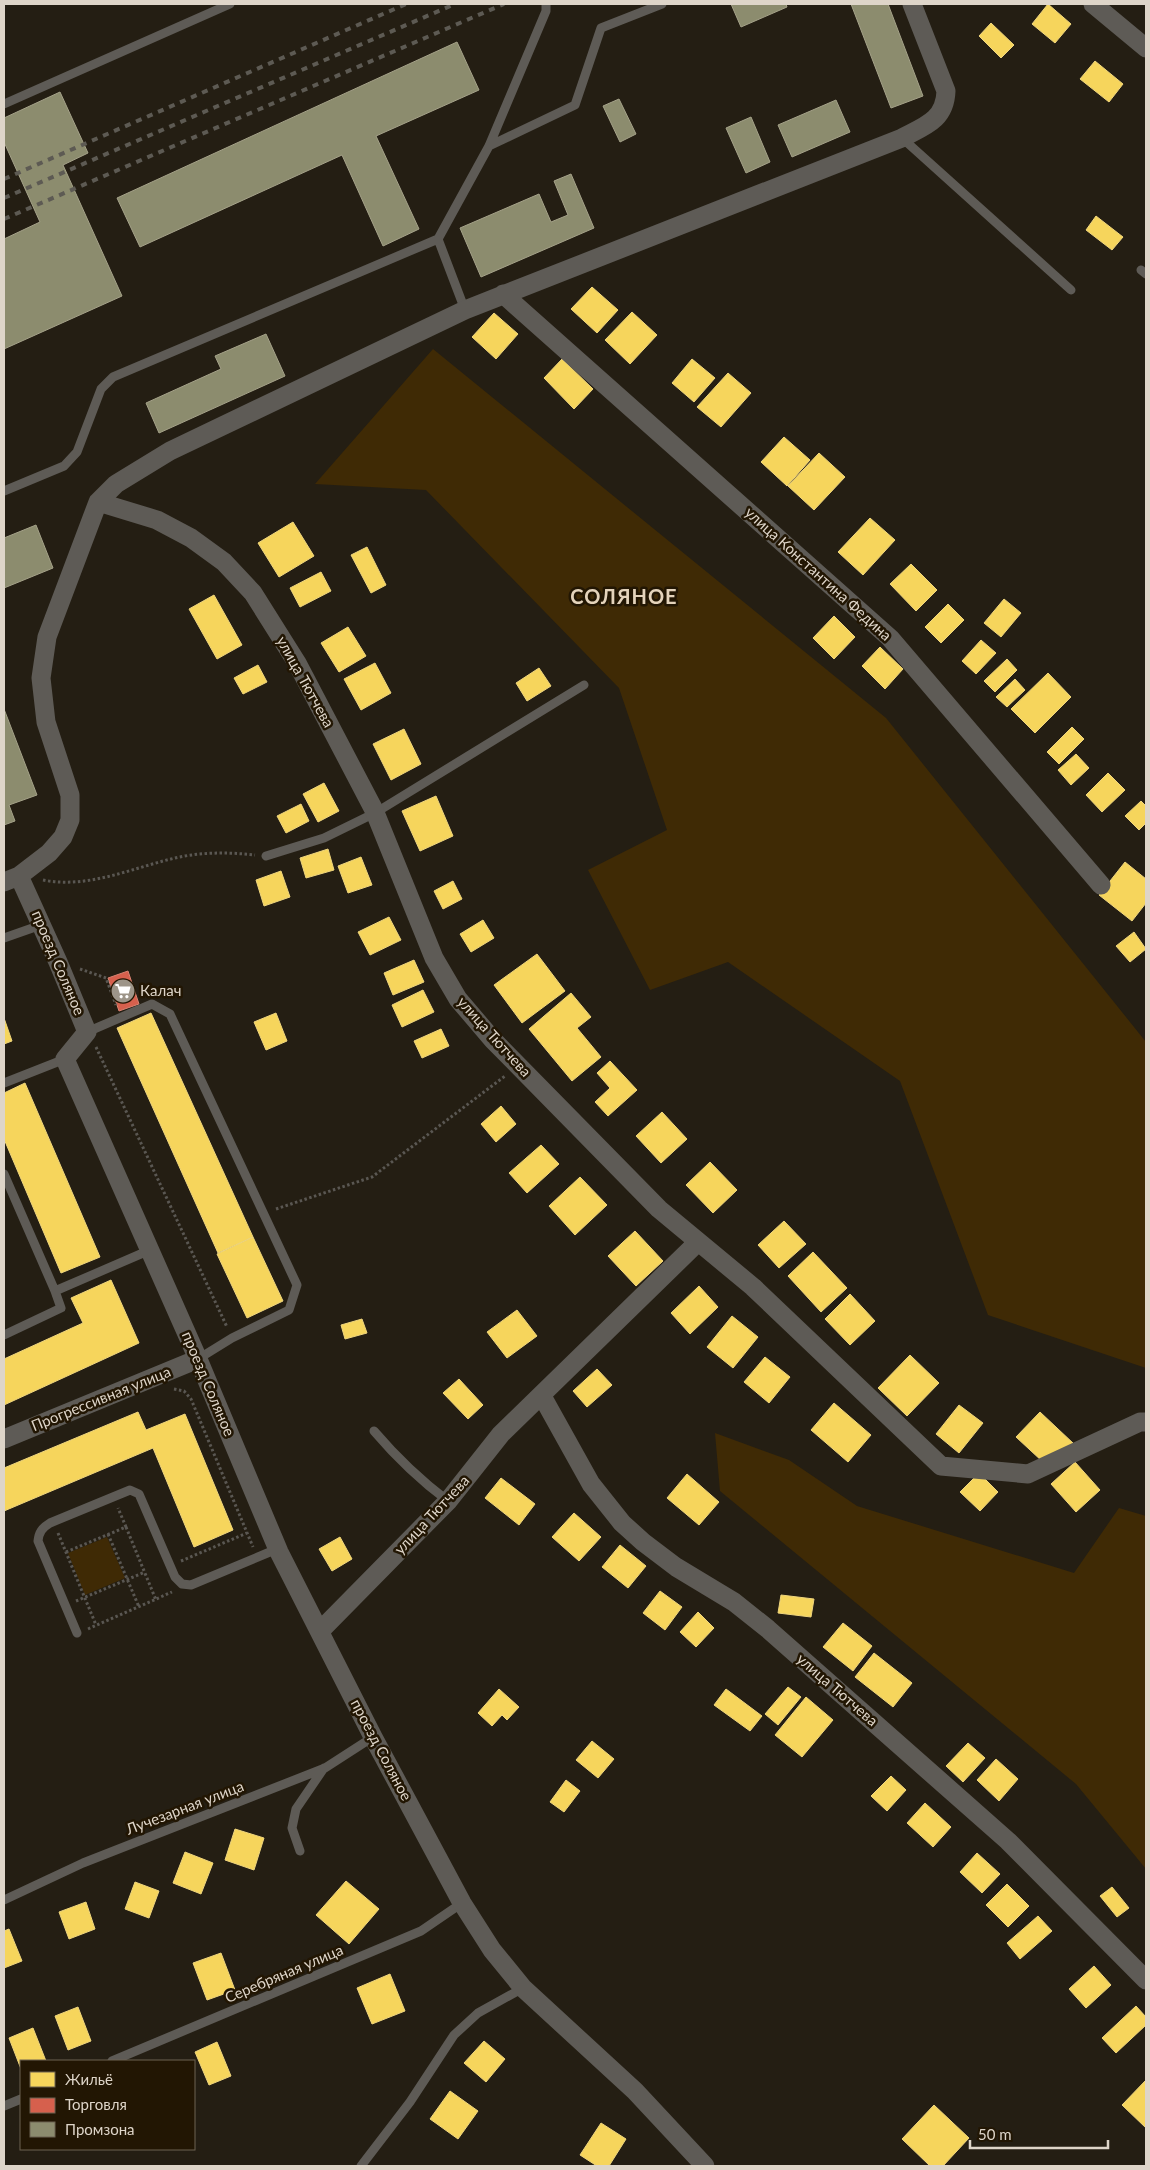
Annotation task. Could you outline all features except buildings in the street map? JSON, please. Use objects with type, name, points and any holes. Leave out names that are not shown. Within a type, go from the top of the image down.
[{"type":"street","points":[[12,879],[49,853],[63,837],[70,820],[70,795],[46,722],[42,678],[47,638],[98,502],[116,484],[170,451],[465,310],[902,138],[931,123],[940,114],[946,103],[946,91],[912,4]]},
{"type":"street","points":[[1093,4],[1146,48]]},
{"type":"street","name":"улица Константина Федина","points":[[503,294],[890,638],[1101,885]]},
{"type":"street","name":"улица Тютчева","points":[[98,502],[157,520],[191,538],[224,562],[253,593],[297,663],[375,813],[434,958],[458,999],[518,1066],[659,1209],[753,1287],[941,1466],[1028,1474],[1140,1422],[1146,1422]]},
{"type":"street","name":"проезд Соляное","points":[[12,879],[41,925],[87,1032],[65,1059],[198,1359],[277,1549],[373,1736],[462,1903],[492,1950],[523,1988],[635,2091],[705,2166]]},
{"type":"street","name":"улица Тютчева","points":[[320,1632],[448,1501],[501,1434],[698,1242]]},
{"type":"street","name":"Прогрессивная улица","points":[[4,1439],[198,1359]]},
{"type":"street","name":"улица Тютчева","points":[[542,1396],[591,1484],[622,1523],[676,1567],[734,1602],[768,1629],[1008,1841],[1146,1980]]},
{"type":"lane","points":[[4,104],[230,4]]},
{"type":"lane","points":[[4,491],[64,466],[77,452],[101,389],[113,377],[438,239],[489,146],[546,11],[546,4]]},
{"type":"lane","points":[[489,146],[575,104],[601,28],[662,4]]},
{"type":"lane","points":[[902,138],[1071,290]]},
{"type":"lane","points":[[438,239],[465,310]]},
{"type":"lane","points":[[266,856],[324,838],[375,813],[584,685]]},
{"type":"lane","points":[[4,938],[41,925]]},
{"type":"lane","points":[[87,1032],[152,1004],[170,1014],[297,1284],[289,1310],[232,1338],[198,1359]]},
{"type":"lane","points":[[4,1083],[65,1059]]},
{"type":"lane","points":[[4,1174],[61,1308],[4,1335]]},
{"type":"lane","points":[[55,1291],[150,1250]]},
{"type":"lane","points":[[374,1431],[402,1463],[448,1501]]},
{"type":"lane","points":[[77,1633],[38,1541],[40,1531],[53,1521],[130,1490],[139,1494],[175,1577],[182,1584],[191,1585],[277,1549]]},
{"type":"lane","name":"Лучезарная улица","points":[[4,1900],[83,1863],[325,1768],[373,1736]]},
{"type":"lane","points":[[300,1851],[292,1828],[296,1809],[325,1768]]},
{"type":"lane","name":"Серебряная улица","points":[[114,2060],[421,1931],[462,1903]]},
{"type":"lane","points":[[361,2166],[410,2102],[454,2035],[478,2013],[523,1988]]},
{"type":"lane","points":[[4,2106],[20,2099]]},
{"type":"path","points":[[12,879],[86,882],[177,857],[225,852],[266,856]]},
{"type":"path","points":[[58,962],[106,978],[120,1017]]},
{"type":"path","points":[[87,1032],[101,1056],[232,1338]]},
{"type":"path","points":[[264,1214],[372,1177],[518,1066]]},
{"type":"path","points":[[169,1389],[182,1390],[190,1397],[258,1557]]},
{"type":"path","points":[[113,1496],[156,1600]]},
{"type":"path","points":[[53,1521],[96,1625]]},
{"type":"path","points":[[66,1552],[126,1527]]},
{"type":"path","points":[[108,1534],[139,1607]]},
{"type":"path","points":[[170,1566],[247,1534]]},
{"type":"path","points":[[65,1605],[144,1572]]},
{"type":"path","points":[[77,1633],[166,1596],[182,1584]]},
{"type":"shaded area","points":[[433,349],[886,718],[1146,1042],[1146,1368],[988,1315],[900,1081],[728,962],[650,990],[588,870],[667,830],[619,688],[426,490],[315,484]]},
{"type":"shaded area","points":[[715,1433],[789,1460],[857,1506],[1074,1573],[1119,1508],[1146,1516],[1146,1869],[1076,1784],[720,1491]]},
{"type":"shaded area","points":[[107,1537],[125,1578],[85,1595],[68,1553]]},
{"type":"railway","points":[[4,179],[406,4]]},
{"type":"railway","points":[[4,198],[455,4]]},
{"type":"railway","points":[[4,219],[504,4]]},
{"type":"place","name":"Калач","points":[[123,991]]},
{"type":"district","name":"СОЛЯНОЕ","points":[[624,597]]}]
